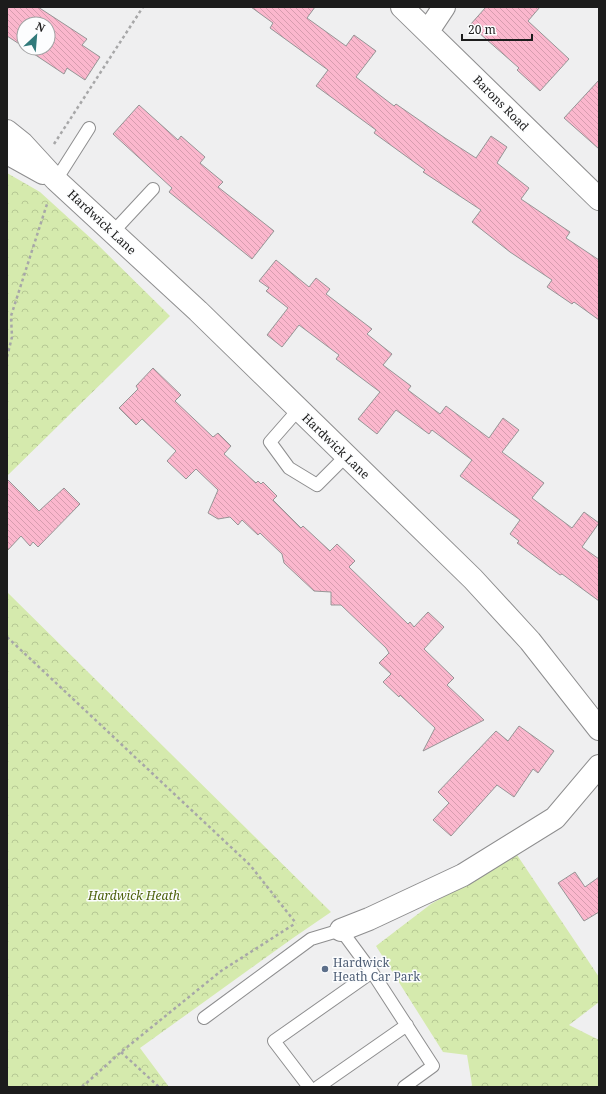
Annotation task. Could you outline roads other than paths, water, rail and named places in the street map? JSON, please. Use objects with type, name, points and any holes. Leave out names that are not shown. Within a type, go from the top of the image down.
[{"type":"street","name":"Barons Road","points":[[402,7],[599,199]]},
{"type":"street","points":[[428,31],[444,7]]},
{"type":"street","name":"Hardwick Lane","points":[[7,131],[22,143],[56,180],[198,311],[473,580],[530,641],[599,729]]},
{"type":"street","name":"Hardwick Lane","points":[[7,153],[56,180]]},
{"type":"street","points":[[341,930],[369,919],[463,874],[555,818],[599,766]]},
{"type":"lane","points":[[56,180],[89,128]]},
{"type":"lane","points":[[113,232],[153,189]]},
{"type":"lane","points":[[298,410],[270,442],[289,468],[317,485],[346,456]]},
{"type":"lane","points":[[204,1018],[311,939],[341,930],[372,972],[433,1066],[404,1087]]},
{"type":"lane","points":[[309,1087],[274,1041],[372,972]]},
{"type":"lane","points":[[318,1087],[407,1025]]},
{"type":"place","name":"Hardwick Heath Car Park","points":[[325,969]]},
{"type":"park label","name":"Hardwick Heath","points":[[134,895]]}]
